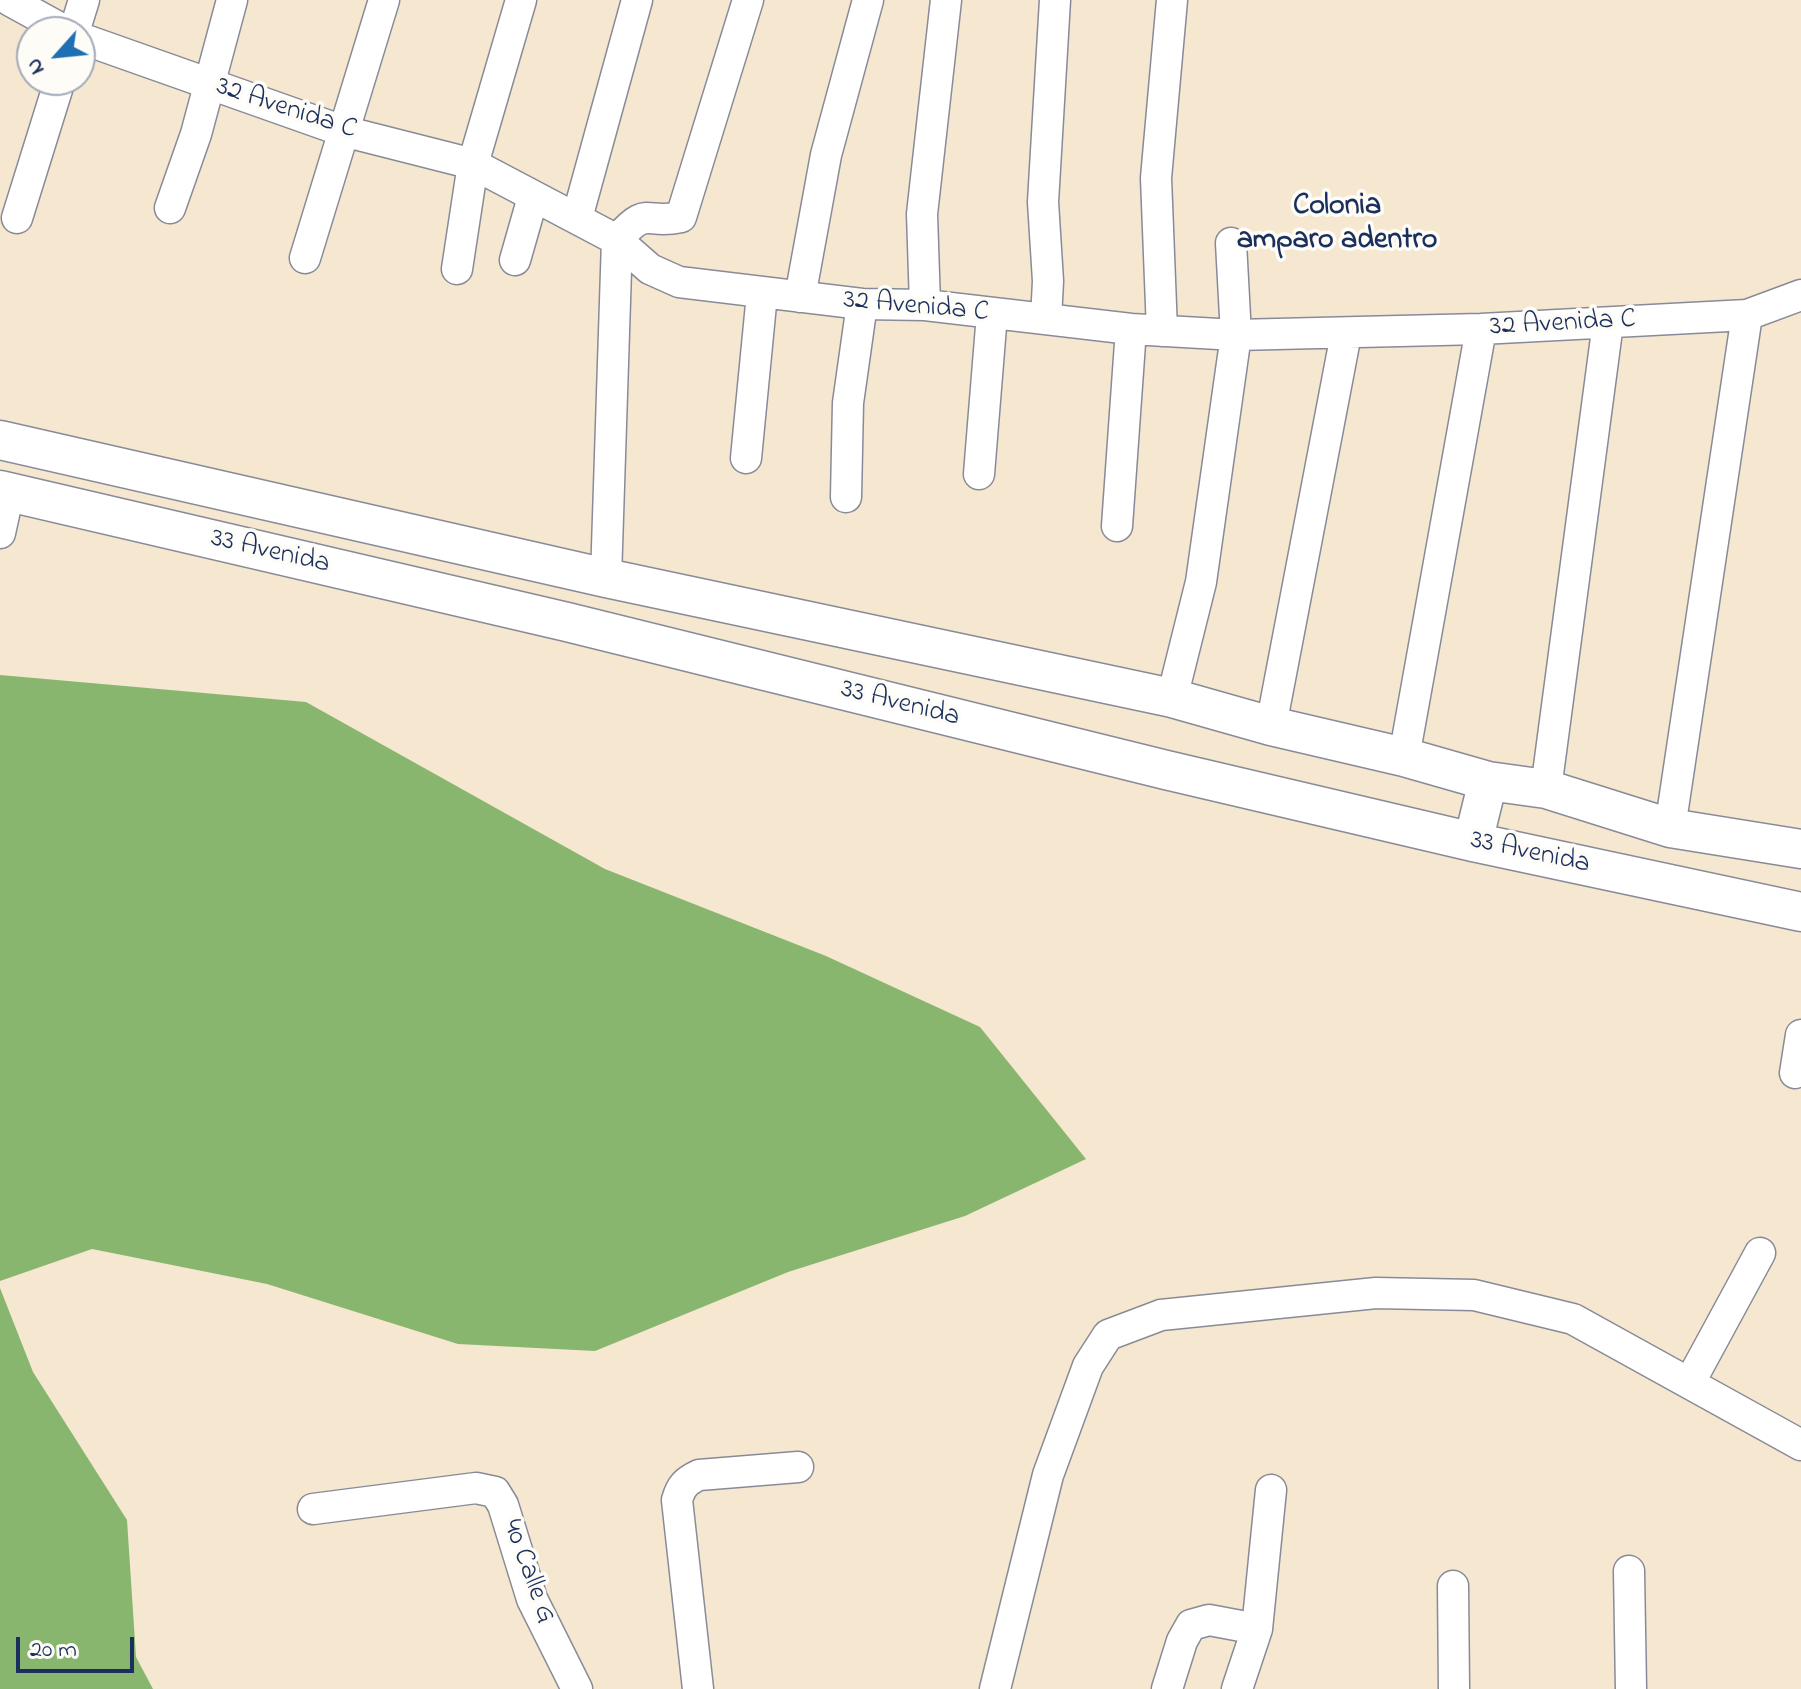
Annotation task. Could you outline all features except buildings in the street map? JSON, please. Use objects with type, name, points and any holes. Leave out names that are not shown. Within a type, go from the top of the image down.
[{"type":"street","points":[[9,0],[38,16]]},
{"type":"street","points":[[170,208],[196,134],[232,0]]},
{"type":"street","points":[[305,258],[384,0]]},
{"type":"street","points":[[457,269],[473,164],[521,0]]},
{"type":"street","points":[[577,218],[637,0]]},
{"type":"street","points":[[606,578],[617,240],[636,220],[681,217],[748,0]]},
{"type":"street","points":[[800,297],[826,155],[868,0]]},
{"type":"street","points":[[925,305],[922,214],[946,0]]},
{"type":"street","points":[[1046,319],[1048,281],[1043,202],[1055,0]]},
{"type":"street","points":[[1162,331],[1156,178],[1172,0]]},
{"type":"street","name":"32 Avenida C","points":[[96,44],[343,131],[473,164],[617,240],[650,269],[679,282],[862,304],[925,305],[1131,329],[1236,335],[1481,329],[1747,315],[1801,295]]},
{"type":"street","points":[[17,218],[55,96]]},
{"type":"street","points":[[515,260],[533,197]]},
{"type":"street","points":[[1172,698],[1201,582],[1236,335],[1231,243]]},
{"type":"street","points":[[746,458],[762,294]]},
{"type":"street","points":[[846,497],[848,403],[862,304]]},
{"type":"street","points":[[979,474],[992,314]]},
{"type":"street","points":[[1670,828],[1747,315]]},
{"type":"street","points":[[1546,789],[1608,323]]},
{"type":"street","points":[[1117,526],[1131,329]]},
{"type":"street","points":[[1404,757],[1481,329]]},
{"type":"street","points":[[1271,726],[1346,334]]},
{"type":"street","name":"33 Avenida","points":[[0,440],[606,578],[1172,698],[1488,781],[1546,789],[1670,828],[1801,849]]},
{"type":"street","points":[[0,533],[5,491]]},
{"type":"street","name":"33 Avenida","points":[[5,491],[552,618],[1094,753],[1473,842],[1801,912]]},
{"type":"street","points":[[1473,842],[1488,781]]},
{"type":"street","points":[[1795,1073],[1801,1035]]},
{"type":"street","points":[[1690,1382],[1760,1253]]},
{"type":"street","points":[[995,1689],[1048,1475],[1088,1366],[1108,1335],[1161,1315],[1376,1293],[1474,1295],[1573,1319],[1801,1445]]},
{"type":"street","points":[[698,1689],[677,1500],[681,1487],[699,1475],[798,1467]]},
{"type":"street","name":"40 Calle G","points":[[313,1509],[476,1488],[495,1492],[503,1505],[532,1599],[577,1689]]},
{"type":"street","points":[[1237,1689],[1257,1629],[1271,1490]]},
{"type":"street","points":[[1629,1571],[1631,1689]]},
{"type":"street","points":[[1453,1586],[1454,1689]]},
{"type":"street","points":[[1167,1689],[1182,1641],[1191,1625],[1209,1620],[1257,1629]]},
{"type":"green space","points":[[0,675],[306,702],[605,869],[826,956],[980,1027],[1086,1159],[965,1216],[788,1272],[595,1351],[458,1344],[267,1284],[92,1249],[0,1281]]},
{"type":"green space","points":[[0,1288],[33,1372],[127,1520],[136,1657],[153,1689],[0,1689]]},
{"type":"district","name":"Colonia amparo adentro","points":[[1337,225]]}]
